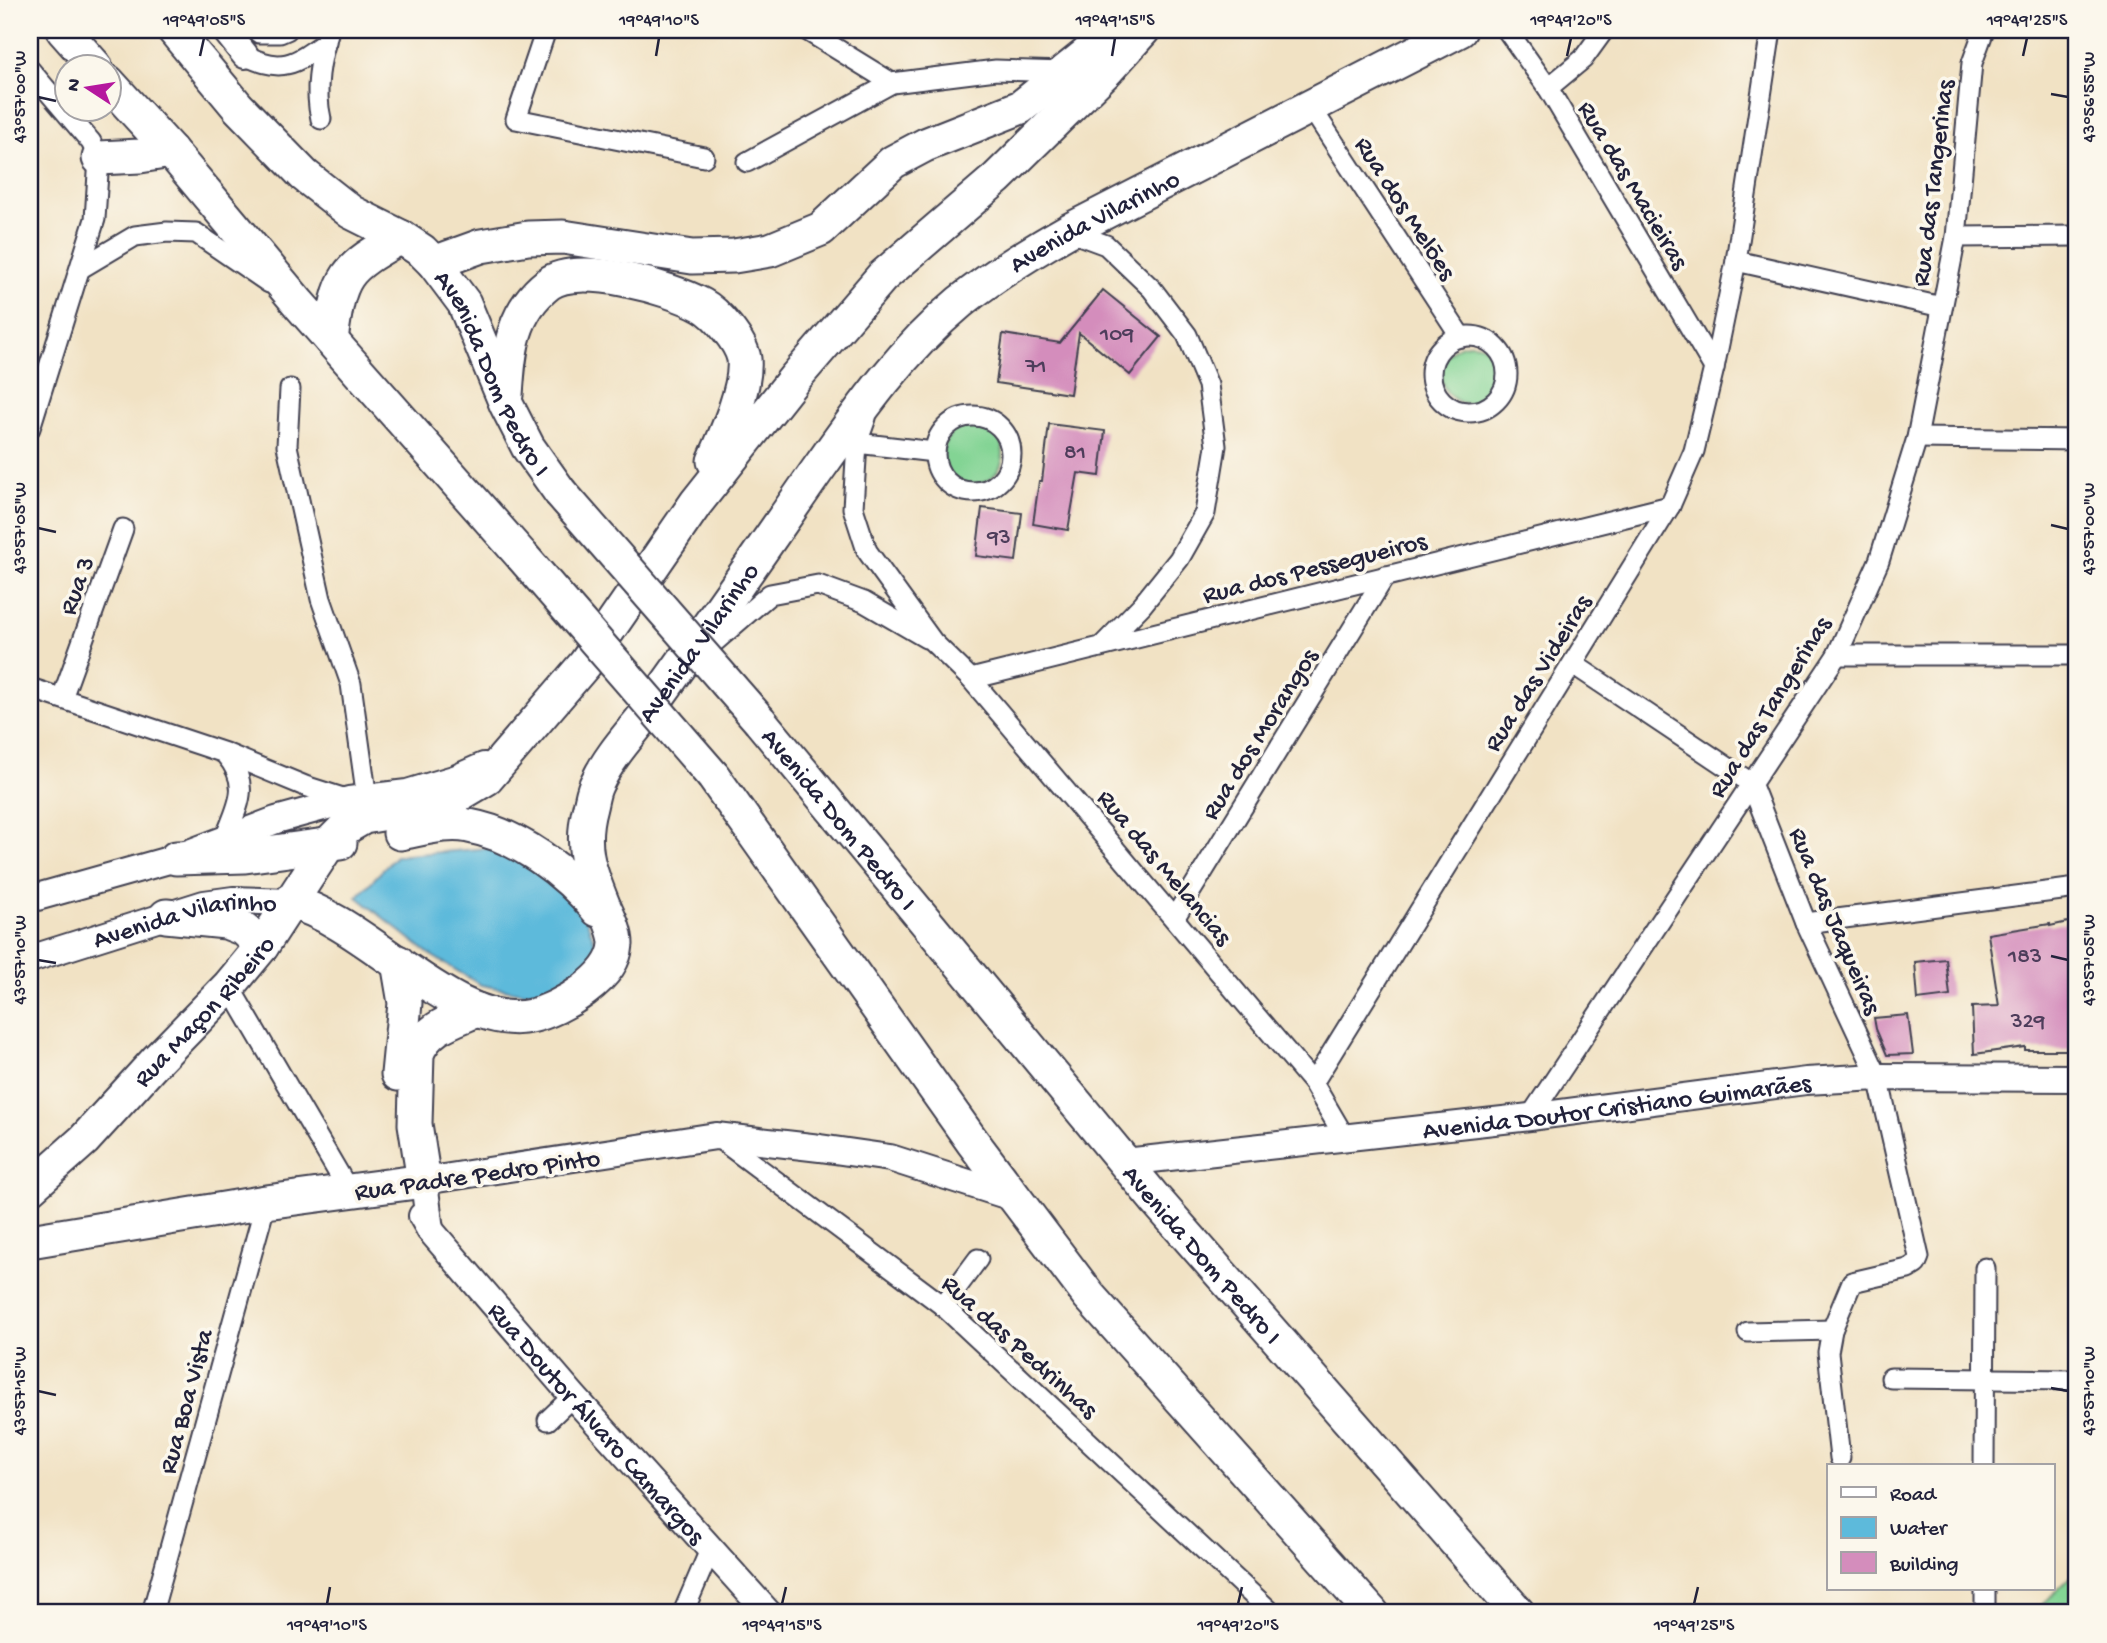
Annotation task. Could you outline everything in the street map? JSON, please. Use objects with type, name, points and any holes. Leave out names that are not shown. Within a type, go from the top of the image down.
[{"type":"highway","points":[[63,30],[83,52]]},
{"type":"highway","name":"Avenida Dom Pedro I","points":[[174,30],[193,49],[238,107],[304,174],[351,212],[401,237],[434,263],[464,303],[527,447],[560,492],[760,721],[1148,1190],[1518,1613]]},
{"type":"highway","points":[[434,263],[481,246],[528,238],[563,237],[692,257],[734,256],[770,250],[821,229],[893,162],[925,145],[1021,107],[1110,39],[1143,30]]},
{"type":"highway","name":"Avenida Vilarinho","points":[[290,902],[334,920],[434,987],[477,1010],[502,1016],[529,1017],[558,1007],[585,990],[610,964],[616,944],[613,928],[585,858],[584,829],[596,784],[615,753],[671,679],[874,390],[916,344],[960,303],[1017,260],[1068,230],[1460,30]]},
{"type":"highway","points":[[508,755],[585,664],[696,503],[795,378],[882,277],[997,178],[1110,39]]},
{"type":"highway","points":[[122,97],[171,151],[299,304],[713,776],[1012,1197],[1090,1296],[1372,1613]]},
{"type":"highway","points":[[99,158],[171,151]]},
{"type":"highway","points":[[331,340],[336,301],[345,277],[362,259],[401,237]]},
{"type":"highway","points":[[506,404],[509,348],[520,315],[549,283],[573,274],[600,275],[672,293],[704,306],[739,343],[744,360],[740,393],[730,425],[696,503]]},
{"type":"highway","name":"Rua Maçon Ribeiro","points":[[30,1188],[84,1140],[229,986],[262,946],[328,845],[345,828],[365,817],[433,805],[460,794],[487,778],[508,755]]},
{"type":"highway","points":[[176,858],[245,856],[441,826],[469,825],[510,841],[543,859],[574,882],[613,928]]},
{"type":"highway","points":[[166,916],[226,922],[244,929],[262,946]]},
{"type":"highway","name":"Rua Doutor Álvaro Camargos","points":[[398,962],[405,1003],[397,1097],[413,1182]]},
{"type":"highway","name":"Rua Doutor Álvaro Camargos","points":[[413,1182],[417,1054],[431,1031],[477,1010]]},
{"type":"highway","name":"Rua Padre Pedro Pinto","points":[[30,1241],[266,1202],[413,1182]]},
{"type":"main road","points":[[225,30],[252,44]]},
{"type":"main road","points":[[30,900],[176,858],[276,820],[358,800],[407,793],[457,778],[508,755]]},
{"type":"main road","name":"Avenida Vilarinho","points":[[30,959],[204,904],[233,900],[290,902]]},
{"type":"main road","name":"Avenida Doutor Cristiano Guimarães","points":[[1125,1162],[1530,1117],[1806,1081],[1878,1077],[2077,1078]]},
{"type":"main road","name":"Rua Padre Pedro Pinto","points":[[413,1182],[716,1136],[890,1158],[1012,1197]]},
{"type":"main road","name":"Rua Padre Pedro Pinto","points":[[923,1168],[946,1165],[958,1160],[972,1141]]},
{"type":"main road","points":[[1148,1190],[1148,1174],[1158,1157]]},
{"type":"main road","name":"Rua Doutor Álvaro Camargos","points":[[413,1182],[430,1230],[573,1396],[768,1613]]},
{"type":"street","points":[[287,30],[252,44],[264,65],[284,65],[300,60],[328,36]]},
{"type":"street","points":[[546,30],[516,119],[704,157]]},
{"type":"street","points":[[806,30],[892,83]]},
{"type":"street","name":"Rua das Macieiras","points":[[1507,30],[1548,88],[1714,368]]},
{"type":"street","points":[[1548,88],[1583,59],[1604,30]]},
{"type":"street","name":"Rua das Videiras","points":[[1314,1083],[1670,506],[1694,451],[1736,261],[1771,30]]},
{"type":"street","name":"Rua das Tangerinas","points":[[1530,1117],[1837,655],[1879,561],[1917,438],[1956,237],[1972,63],[1983,30]]},
{"type":"street","points":[[321,119],[317,101],[318,78],[328,36]]},
{"type":"street","points":[[30,70],[90,142],[99,158],[95,219],[30,428]]},
{"type":"street","points":[[747,162],[892,83],[996,70],[1065,72]]},
{"type":"street","name":"Rua dos Melões","points":[[1310,106],[1461,337]]},
{"type":"street","points":[[1106,211],[1106,245]]},
{"type":"street","points":[[1068,230],[1106,245],[1152,289],[1187,335],[1208,385],[1216,446],[1205,513],[1179,559],[1142,606],[1102,645]]},
{"type":"street","points":[[81,268],[135,236],[167,232],[196,233],[299,304]]},
{"type":"street","points":[[1956,237],[2077,236]]},
{"type":"street","points":[[1736,261],[1942,307]]},
{"type":"street","points":[[30,688],[225,753],[305,786],[358,800],[351,684],[321,599],[287,446],[290,389]]},
{"type":"street","name":"Rua das Melancias","points":[[874,390],[858,443],[853,508],[867,551],[933,642],[971,679],[1314,1083],[1344,1136]]},
{"type":"street","points":[[1917,438],[2077,440]]},
{"type":"street","points":[[858,443],[934,452]]},
{"type":"street","name":"Rua dos Pessegueiros","points":[[971,679],[1670,506]]},
{"type":"street","name":"Rua 3","points":[[62,698],[123,529]]},
{"type":"street","name":"Rua dos Morangos","points":[[1175,917],[1385,576]]},
{"type":"street","name":"Rua das Melancias","points":[[671,679],[770,594],[818,586],[864,602],[933,642]]},
{"type":"street","points":[[1837,655],[2077,655]]},
{"type":"street","points":[[1573,663],[1751,783]]},
{"type":"street","points":[[225,753],[237,768],[242,786],[239,802],[225,838]]},
{"type":"street","name":"Rua das Jaqueiras","points":[[1751,783],[1806,923],[1878,1077],[1919,1257],[1916,1264],[1908,1269],[1852,1282],[1832,1330]]},
{"type":"street","points":[[1806,923],[2077,888]]},
{"type":"street","points":[[229,986],[349,1191]]},
{"type":"street","name":"Rua das Pedrinhas","points":[[716,1136],[943,1306],[1272,1613]]},
{"type":"street","name":"Rua Boa Vista","points":[[152,1613],[266,1202]]},
{"type":"street","points":[[943,1306],[978,1259]]},
{"type":"street","points":[[1984,1464],[1985,1268]]},
{"type":"street","points":[[1748,1332],[1832,1330],[1828,1352],[1840,1458]]},
{"type":"street","points":[[1891,1378],[2077,1380]]},
{"type":"street","points":[[548,1420],[573,1396]]},
{"type":"street","points":[[683,1613],[710,1549]]},
{"type":"street","points":[[1985,1590],[1985,1613]]},
{"type":"green space","points":[[1471,344],[1492,353],[1501,374],[1492,395],[1471,404],[1450,395],[1441,374],[1450,353]]},
{"type":"green space","points":[[973,424],[994,433],[1003,454],[994,475],[973,484],[952,475],[943,454],[952,433]]},
{"type":"green space","points":[[2077,1571],[2077,1611],[2034,1613]]},
{"type":"water","points":[[489,848],[545,874],[580,903],[598,951],[591,966],[566,985],[525,993],[481,985],[429,954],[357,897],[396,856]]},
{"type":"building","points":[[1103,290],[1161,337],[1130,375],[1079,333],[1070,394],[996,383],[1003,334],[1060,343]]},
{"type":"building","points":[[1049,424],[1105,431],[1100,476],[1078,473],[1068,530],[1033,524]]},
{"type":"building","points":[[982,508],[1022,513],[1016,561],[976,556]]},
{"type":"building","points":[[2077,920],[2077,1050],[2025,1050],[2025,1047],[1974,1054],[1972,1007],[1999,1006],[1988,934]]},
{"type":"building","points":[[1946,959],[1950,996],[1918,1000],[1915,962]]},
{"type":"building","points":[[1908,1015],[1913,1054],[1887,1055],[1874,1018]]}]
